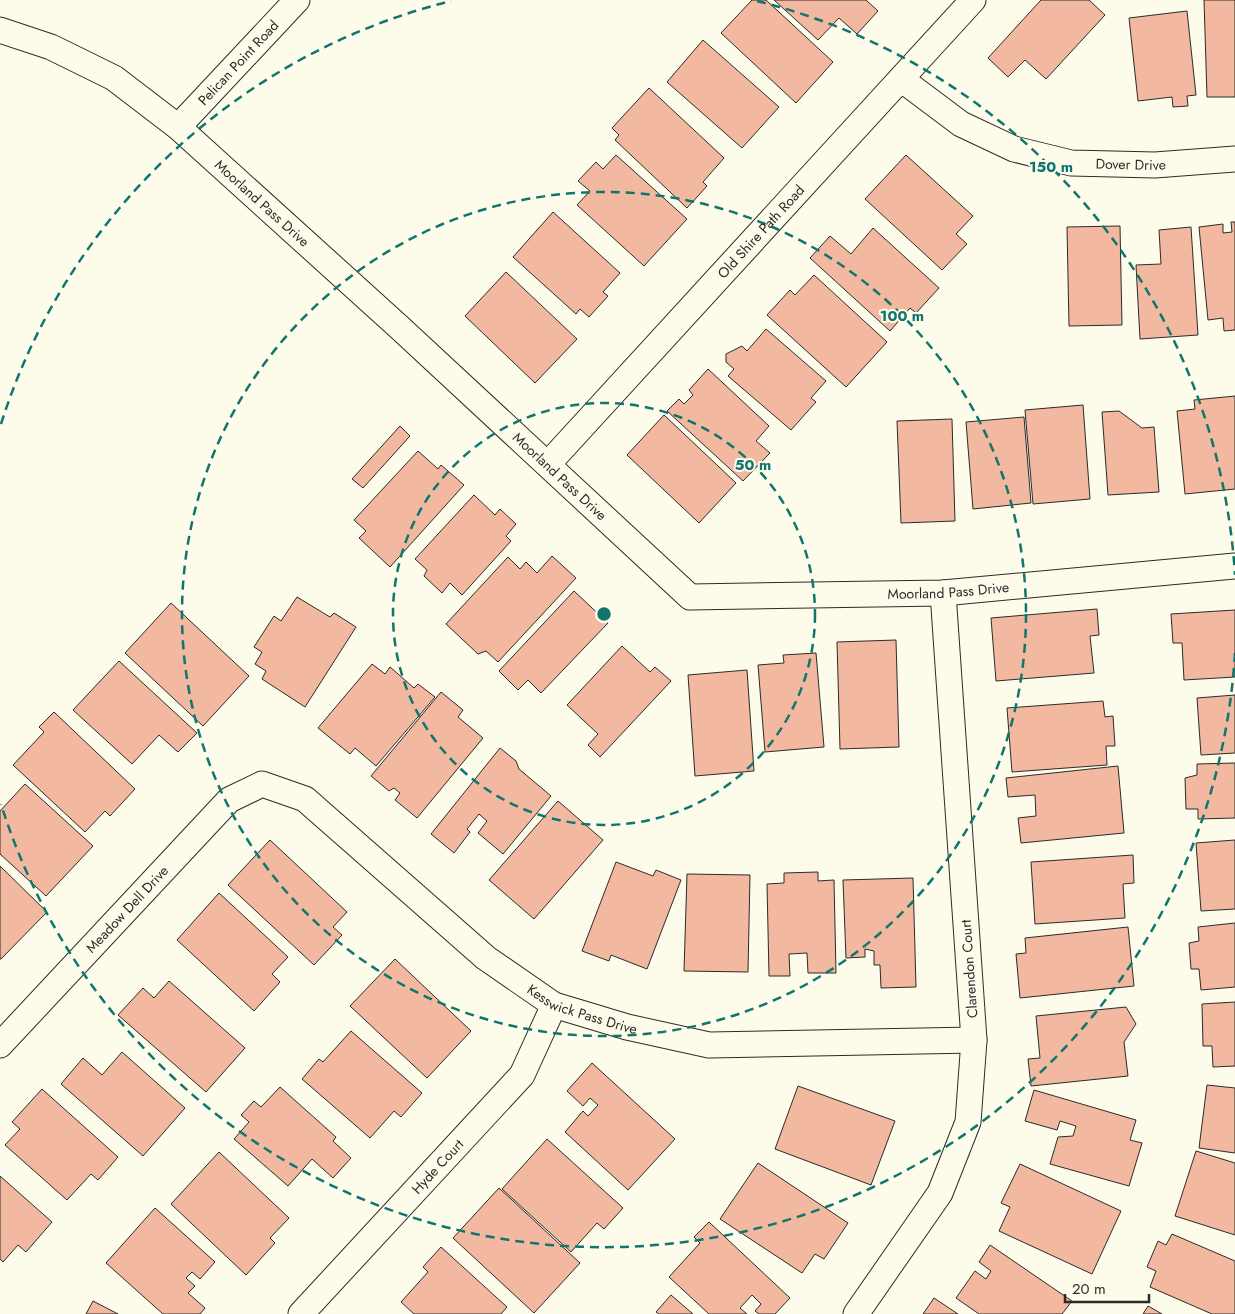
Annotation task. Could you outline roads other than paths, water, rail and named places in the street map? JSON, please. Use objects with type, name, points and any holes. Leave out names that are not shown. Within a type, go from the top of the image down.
[{"type":"street","name":"Pelican Point Road","points":[[178,127],[297,0]]},
{"type":"street","name":"Old Shire Path Road","points":[[548,464],[973,0]]},
{"type":"street","name":"Moorland Pass Drive","points":[[0,30],[51,48],[114,78],[178,127],[399,327],[690,597],[943,593],[1235,566]]},
{"type":"street","name":"Dover Drive","points":[[901,79],[961,124],[1014,149],[1072,163],[1155,165],[1235,159]]},
{"type":"street","name":"Clarendon Court","points":[[856,1314],[940,1193],[968,1122],[974,1040],[943,593]]},
{"type":"street","name":"Kesswick Pass Drive","points":[[262,784],[305,799],[486,958],[554,1005],[627,1027],[709,1045],[974,1040]]},
{"type":"street","name":"Meadow Dell Drive","points":[[0,1045],[229,800],[262,784]]},
{"type":"street","name":"Hyde Court","points":[[301,1314],[522,1075],[554,1005]]}]
